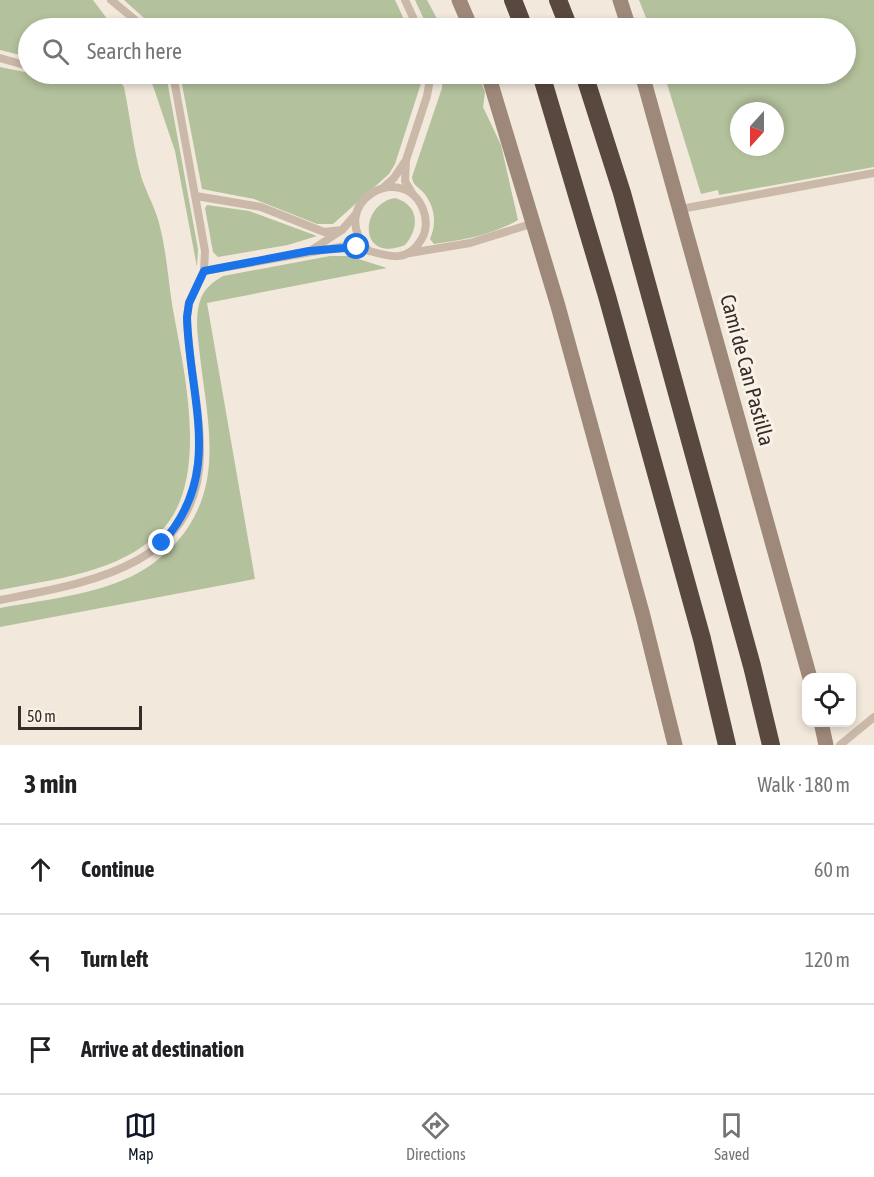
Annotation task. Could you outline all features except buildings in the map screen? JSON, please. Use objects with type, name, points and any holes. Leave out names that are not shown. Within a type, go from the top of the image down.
[{"type":"highway","points":[[513,0],[520,18]]},
{"type":"highway","points":[[558,0],[565,18]]},
{"type":"highway","points":[[544,84],[604,285],[702,639],[727,745]]},
{"type":"highway","points":[[587,84],[622,193],[749,655],[771,745]]},
{"type":"street","points":[[459,0],[467,18]]},
{"type":"street","points":[[620,0],[626,18]]},
{"type":"street","points":[[491,84],[534,223],[643,616],[675,745]]},
{"type":"street","name":"Camí de Can Pastilla","points":[[645,84],[809,673]]},
{"type":"street","points":[[822,727],[826,745]]},
{"type":"lane","points":[[111,0],[133,18]]},
{"type":"lane","points":[[405,0],[413,18]]},
{"type":"lane","points":[[0,58],[18,63]]},
{"type":"lane","points":[[0,600],[103,577],[147,556],[176,528],[193,493],[200,455],[187,317],[189,303],[204,271],[206,251],[175,84]]},
{"type":"lane","points":[[409,253],[423,237],[426,214],[405,181],[406,160],[429,84]]},
{"type":"lane","points":[[309,251],[342,230],[356,214],[366,197],[383,188],[394,178],[406,160]]},
{"type":"lane","points":[[681,209],[874,173]]},
{"type":"lane","points":[[383,188],[404,189],[414,195]]},
{"type":"lane","points":[[196,196],[261,207],[324,232],[342,230]]},
{"type":"lane","points":[[356,214],[357,234],[369,251]]},
{"type":"lane","points":[[204,271],[346,246],[388,258],[470,243],[534,223]]},
{"type":"lane","points":[[840,745],[874,717]]},
{"type":"green space","points":[[0,0],[93,0],[106,18],[18,18],[18,54],[0,50]]},
{"type":"green space","points":[[124,0],[395,0],[403,18],[144,18]]},
{"type":"green space","points":[[415,0],[427,0],[437,18],[423,18]]},
{"type":"green space","points":[[639,0],[874,0],[874,167],[719,195],[718,190],[701,194],[667,84],[856,84],[856,18],[646,18]]},
{"type":"green space","points":[[0,67],[18,71],[18,84],[122,84],[124,87],[138,165],[157,217],[163,243],[187,390],[190,454],[185,484],[176,510],[160,532],[144,546],[125,557],[85,572],[0,590]]},
{"type":"green space","points":[[152,84],[168,84],[198,249],[197,267],[175,151]]},
{"type":"green space","points":[[182,84],[421,84],[395,164],[389,174],[333,224],[317,224],[254,199],[202,189]]},
{"type":"green space","points":[[442,84],[482,84],[485,92],[483,107],[501,145],[518,220],[488,233],[434,244],[430,239],[434,227],[432,209],[427,197],[414,184],[412,177]]},
{"type":"green space","points":[[395,198],[403,201],[413,211],[415,224],[413,231],[405,245],[390,249],[379,247],[372,240],[369,231],[370,221],[375,211],[383,203]]},
{"type":"green space","points":[[207,205],[249,211],[317,236],[288,245],[218,257],[213,252],[205,208]]},
{"type":"green space","points":[[330,256],[349,256],[387,268],[207,303],[255,579],[0,627],[0,608],[77,594],[114,584],[148,567],[174,545],[194,518],[199,507],[209,462],[209,427],[197,327],[199,305],[203,294],[210,285],[223,276]]},
{"type":"route","points":[[162,543],[176,528],[186,511],[198,472],[200,440],[187,317],[189,303],[204,271],[309,251],[346,246],[357,247]]}]
